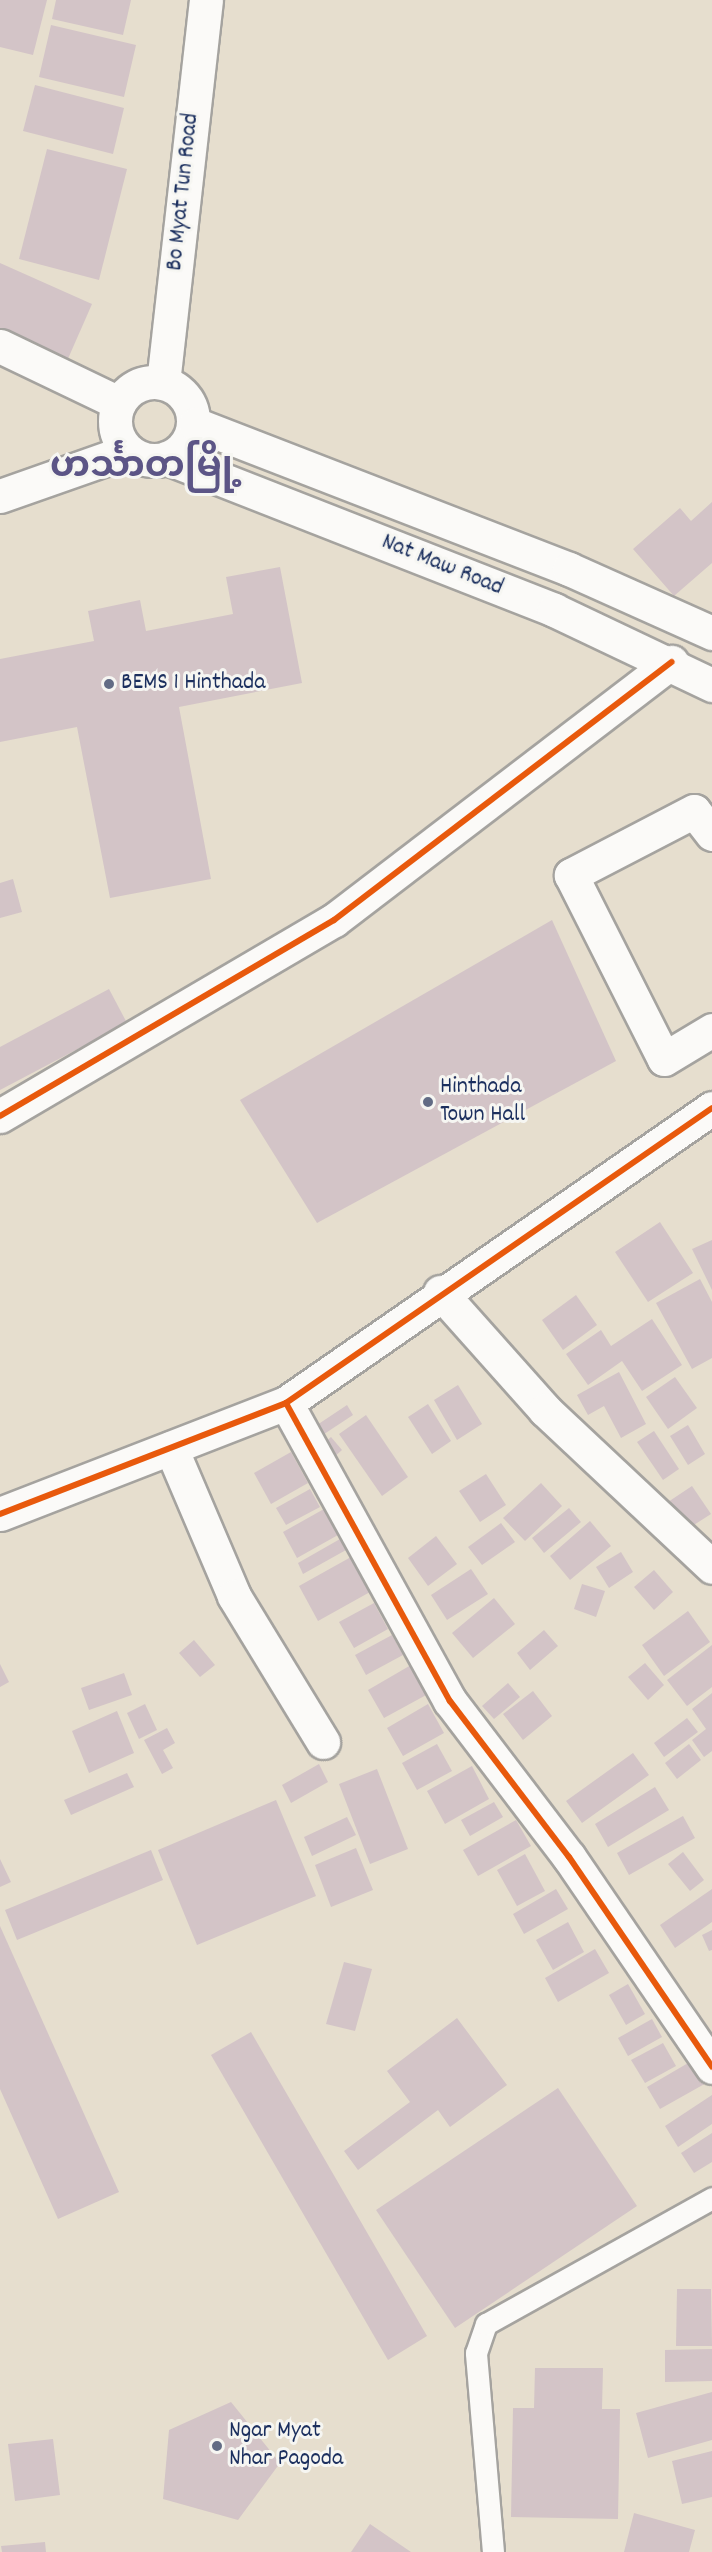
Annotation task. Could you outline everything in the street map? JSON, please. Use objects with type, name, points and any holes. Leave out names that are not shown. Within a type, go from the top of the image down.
[{"type":"street","name":"Bo Myat Tun Road","points":[[163,383],[206,0]]},
{"type":"street","points":[[0,346],[119,403]]},
{"type":"street","points":[[163,383],[182,393],[195,424],[187,441],[167,458],[139,458],[128,450],[115,429],[119,403],[143,384],[163,383]]},
{"type":"street","name":"Nat Maw Road","points":[[195,424],[569,569],[712,633]]},
{"type":"street","points":[[0,496],[128,450]]},
{"type":"street","name":"Nat Maw Road","points":[[167,458],[672,662],[712,685]]},
{"type":"street","points":[[0,1116],[334,920],[672,662]]},
{"type":"street","points":[[712,834],[694,811],[571,875],[664,1059],[712,1030]]},
{"type":"street","points":[[0,1514],[286,1402],[440,1292],[712,1108]]},
{"type":"street","points":[[440,1292],[545,1410],[712,1567]]},
{"type":"street","points":[[286,1402],[450,1701],[569,1857],[712,2067]]},
{"type":"street","points":[[171,1448],[234,1596],[323,1742]]},
{"type":"lane","points":[[493,2552],[476,2353],[486,2324],[712,2198]]},
{"type":"building","points":[[0,0],[47,0],[33,55],[0,47]]},
{"type":"building","points":[[56,0],[131,0],[123,35],[52,19]]},
{"type":"building","points":[[51,25],[136,45],[124,97],[39,77]]},
{"type":"building","points":[[35,85],[124,108],[113,154],[23,131]]},
{"type":"building","points":[[47,149],[127,169],[99,280],[19,259]]},
{"type":"building","points":[[0,263],[92,304],[67,361],[0,331]]},
{"type":"building","points":[[712,502],[712,563],[674,596],[633,549],[680,508],[691,521]]},
{"type":"building","points":[[280,567],[302,683],[179,707],[211,879],[110,898],[77,727],[0,742],[0,659],[94,641],[88,611],[140,600],[146,631],[233,614],[226,577]]},
{"type":"building","points":[[13,879],[22,912],[0,918],[0,883]]},
{"type":"building","points":[[552,920],[616,1061],[317,1223],[240,1100]]},
{"type":"building","points":[[109,989],[127,1023],[0,1090],[0,1047]]},
{"type":"building","points":[[660,1222],[693,1273],[648,1302],[615,1252]]},
{"type":"building","points":[[712,1240],[712,1290],[692,1249]]},
{"type":"building","points":[[700,1279],[712,1302],[712,1358],[692,1369],[656,1303]]},
{"type":"building","points":[[576,1295],[597,1325],[563,1350],[542,1320]]},
{"type":"building","points":[[652,1319],[682,1365],[642,1391],[622,1361],[588,1385],[566,1354],[601,1330],[611,1346]]},
{"type":"building","points":[[619,1372],[646,1424],[621,1438],[604,1406],[588,1415],[577,1395]]},
{"type":"building","points":[[675,1377],[697,1408],[668,1429],[646,1397]]},
{"type":"building","points":[[458,1385],[482,1424],[457,1440],[434,1400]]},
{"type":"building","points":[[428,1404],[451,1441],[432,1454],[408,1417]]},
{"type":"building","points":[[347,1405],[353,1415],[312,1442],[305,1433]]},
{"type":"building","points":[[366,1415],[408,1477],[382,1496],[339,1434]]},
{"type":"building","points":[[688,1425],[705,1454],[688,1465],[670,1436]]},
{"type":"building","points":[[654,1431],[679,1469],[663,1480],[637,1442]]},
{"type":"building","points":[[331,1437],[342,1450],[325,1465],[314,1452]]},
{"type":"building","points":[[291,1452],[308,1483],[271,1504],[254,1473]]},
{"type":"building","points":[[486,1474],[506,1505],[480,1522],[459,1491]]},
{"type":"building","points":[[541,1483],[562,1506],[525,1541],[503,1518]]},
{"type":"building","points":[[692,1486],[711,1514],[686,1530],[668,1502]]},
{"type":"building","points":[[310,1489],[320,1507],[286,1525],[276,1508]]},
{"type":"building","points":[[569,1508],[581,1522],[544,1553],[532,1538]]},
{"type":"building","points":[[324,1509],[338,1535],[297,1558],[283,1532]]},
{"type":"building","points":[[590,1521],[611,1546],[570,1580],[550,1556]]},
{"type":"building","points":[[501,1523],[515,1542],[482,1565],[468,1547]]},
{"type":"building","points":[[436,1536],[457,1564],[428,1586],[408,1558]]},
{"type":"building","points":[[340,1539],[346,1550],[303,1574],[298,1563]]},
{"type":"building","points":[[621,1552],[633,1572],[609,1588],[596,1567]]},
{"type":"building","points":[[351,1557],[370,1592],[318,1621],[299,1586]]},
{"type":"building","points":[[471,1569],[488,1594],[447,1620],[431,1595]]},
{"type":"building","points":[[654,1570],[673,1592],[654,1610],[634,1587]]},
{"type":"building","points":[[582,1584],[605,1591],[596,1617],[574,1609]]},
{"type":"building","points":[[494,1598],[515,1624],[473,1658],[452,1633]]},
{"type":"building","points":[[374,1603],[388,1629],[354,1648],[339,1622]]},
{"type":"building","points":[[688,1611],[710,1642],[664,1676],[642,1645]]},
{"type":"building","points":[[544,1630],[558,1646],[530,1670],[517,1653]]},
{"type":"building","points":[[392,1635],[403,1655],[366,1675],[355,1655]]},
{"type":"building","points":[[194,1640],[215,1665],[200,1677],[179,1653]]},
{"type":"building","points":[[712,1645],[712,1687],[687,1706],[667,1680]]},
{"type":"building","points":[[645,1663],[664,1685],[648,1700],[628,1677]]},
{"type":"building","points":[[0,1664],[9,1682],[0,1687]]},
{"type":"building","points":[[411,1665],[428,1694],[384,1718],[368,1690]]},
{"type":"building","points":[[124,1673],[132,1695],[89,1710],[81,1688]]},
{"type":"building","points":[[508,1683],[520,1697],[494,1719],[482,1706]]},
{"type":"building","points":[[533,1691],[552,1716],[523,1740],[503,1714]]},
{"type":"building","points":[[712,1693],[712,1751],[704,1757],[692,1740],[706,1729],[692,1709]]},
{"type":"building","points":[[145,1704],[157,1730],[139,1739],[127,1713]]},
{"type":"building","points":[[428,1704],[444,1733],[403,1756],[387,1728]]},
{"type":"building","points":[[117,1711],[134,1753],[89,1773],[72,1731]]},
{"type":"building","points":[[687,1718],[698,1732],[664,1757],[654,1743]]},
{"type":"building","points":[[167,1728],[175,1743],[163,1750],[173,1768],[162,1774],[144,1740]]},
{"type":"building","points":[[437,1744],[452,1771],[417,1790],[402,1763]]},
{"type":"building","points":[[689,1744],[701,1760],[677,1779],[665,1763]]},
{"type":"building","points":[[633,1753],[649,1775],[582,1823],[566,1801]]},
{"type":"building","points":[[319,1764],[328,1782],[291,1803],[282,1785]]},
{"type":"building","points":[[472,1766],[489,1799],[445,1824],[427,1791]]},
{"type":"building","points":[[377,1769],[408,1849],[370,1864],[339,1784]]},
{"type":"building","points":[[127,1773],[134,1787],[71,1815],[64,1800]]},
{"type":"building","points":[[655,1787],[669,1810],[608,1847],[595,1824]]},
{"type":"building","points":[[276,1800],[316,1896],[197,1945],[158,1850]]},
{"type":"building","points":[[494,1802],[503,1817],[470,1836],[461,1820]]},
{"type":"building","points":[[683,1816],[695,1838],[629,1875],[617,1853]]},
{"type":"building","points":[[347,1817],[356,1835],[312,1856],[304,1837]]},
{"type":"building","points":[[516,1820],[531,1846],[478,1876],[463,1850]]},
{"type":"building","points":[[356,1848],[373,1890],[331,1907],[315,1865]]},
{"type":"building","points":[[151,1850],[163,1880],[17,1940],[5,1910]]},
{"type":"building","points":[[683,1852],[704,1880],[690,1891],[668,1864]]},
{"type":"building","points":[[525,1854],[545,1891],[517,1906],[497,1870]]},
{"type":"building","points":[[0,1859],[11,1882],[0,1887]]},
{"type":"building","points":[[556,1889],[568,1909],[524,1934],[513,1914]]},
{"type":"building","points":[[712,1889],[712,1922],[675,1948],[660,1925]]},
{"type":"building","points":[[568,1922],[584,1952],[553,1970],[536,1940]]},
{"type":"building","points":[[0,1926],[119,2192],[58,2219],[0,2089]]},
{"type":"building","points":[[712,1930],[712,1950],[709,1951],[702,1935]]},
{"type":"building","points":[[595,1949],[609,1973],[558,2002],[545,1978]]},
{"type":"building","points":[[344,1962],[372,1969],[355,2031],[326,2024]]},
{"type":"building","points":[[628,1984],[645,2014],[626,2025],[609,1995]]},
{"type":"building","points":[[457,2018],[507,2085],[450,2127],[438,2110],[358,2170],[344,2151],[410,2102],[387,2071]]},
{"type":"building","points":[[652,2019],[662,2037],[628,2056],[618,2038]]},
{"type":"building","points":[[251,2032],[427,2336],[388,2360],[211,2055]]},
{"type":"building","points":[[663,2043],[676,2066],[645,2083],[631,2060]]},
{"type":"building","points":[[695,2059],[708,2082],[660,2109],[647,2087]]},
{"type":"building","points":[[558,2088],[637,2206],[455,2328],[376,2210]]},
{"type":"building","points":[[712,2095],[712,2124],[678,2147],[665,2126]]},
{"type":"building","points":[[712,2133],[712,2162],[694,2173],[681,2153]]},
{"type":"building","points":[[677,2289],[711,2289],[712,2346],[676,2346]]},
{"type":"building","points":[[712,2349],[712,2381],[665,2382],[665,2350]]},
{"type":"building","points":[[535,2368],[603,2368],[602,2409],[620,2409],[618,2519],[511,2517],[513,2408],[534,2408]]},
{"type":"building","points":[[712,2392],[712,2440],[648,2458],[636,2413]]},
{"type":"building","name":"Ngar Myat Nhar Pagoda","points":[[231,2402],[280,2463],[238,2520],[163,2499],[169,2430]]},
{"type":"building","points":[[53,2439],[60,2495],[15,2501],[8,2444]]},
{"type":"building","points":[[712,2451],[712,2497],[682,2504],[672,2461]]},
{"type":"building","points":[[634,2513],[695,2530],[689,2552],[624,2552]]},
{"type":"building","points":[[370,2524],[411,2552],[351,2552]]},
{"type":"building","points":[[45,2542],[46,2552],[2,2552],[1,2546]]},
{"type":"cycle path","points":[[0,1116],[334,920],[672,662]]},
{"type":"cycle path","points":[[0,1514],[286,1403],[712,1108]]},
{"type":"cycle path","points":[[286,1403],[450,1701],[569,1857],[712,2067]]},
{"type":"place","name":"BEMS 1 Hinthada","points":[[109,684]]},
{"type":"place","name":"Hinthada Town Hall","points":[[428,1102]]},
{"type":"place","name":"Ngar Myat Nhar Pagoda","points":[[217,2446]]},
{"type":"district","name":"ဟင်္သာတမြို့","points":[[146,470]]}]
